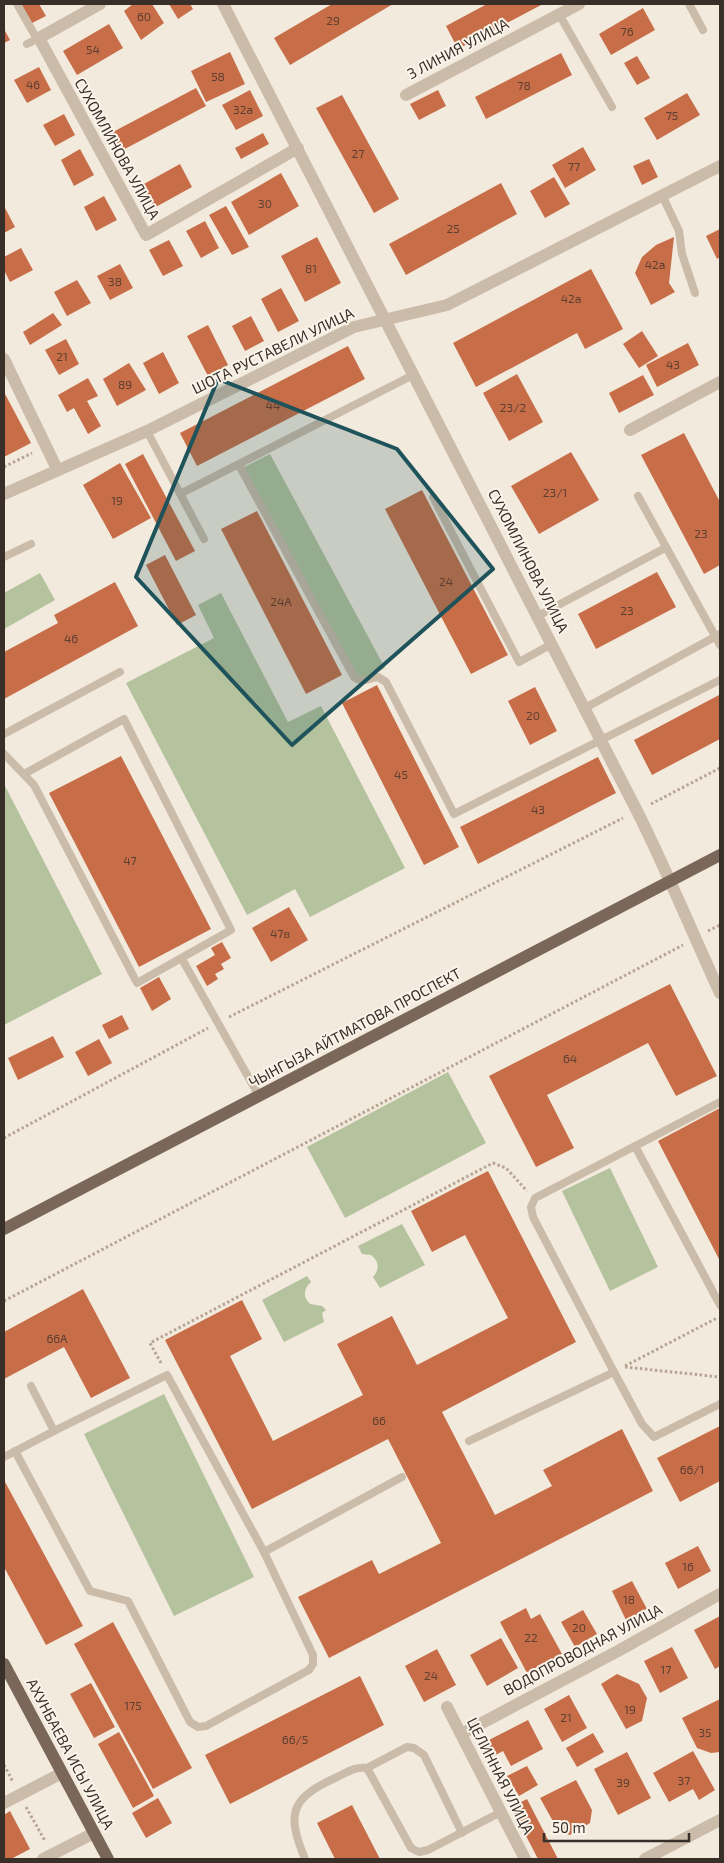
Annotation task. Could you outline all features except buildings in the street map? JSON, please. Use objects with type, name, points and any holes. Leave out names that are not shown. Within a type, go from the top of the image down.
[{"type":"main road","name":"ЧЫНГЫЗА АЙТМАТОВА ПРОСПЕКТ","points":[[4,1229],[720,855]]},
{"type":"main road","name":"АХУНБАЕВА ИСЫ УЛИЦА","points":[[4,1664],[108,1859]]},
{"type":"street","points":[[38,38],[100,4]]},
{"type":"street","name":"СУХОМЛИНОВА УЛИЦА","points":[[223,4],[415,374],[637,811],[672,881],[720,993]]},
{"type":"street","name":"3 ЛИНИЯ УЛИЦА","points":[[406,95],[579,4]]},
{"type":"street","name":"СУХОМЛИНОВА УЛИЦА","points":[[38,38],[146,235],[298,148]]},
{"type":"street","name":"ШОТА РУСТАВЕЛИ УЛИЦА","points":[[4,494],[54,470],[147,431],[354,327],[448,305],[720,166]]},
{"type":"street","points":[[4,359],[54,470]]},
{"type":"street","points":[[630,430],[720,382]]},
{"type":"street","name":"ВОДОПРОВОДНАЯ УЛИЦА","points":[[460,1734],[618,1651],[720,1594]]},
{"type":"street","name":"ЦЕЛИННАЯ УЛИЦА","points":[[447,1707],[525,1859]]},
{"type":"street","points":[[4,1803],[62,1773]]},
{"type":"street","points":[[645,1859],[720,1820]]},
{"type":"street","points":[[48,1857],[94,1833]]},
{"type":"lane","points":[[17,4],[38,38],[27,44]]},
{"type":"lane","points":[[689,4],[703,30]]},
{"type":"lane","points":[[559,14],[612,107]]},
{"type":"lane","points":[[662,196],[679,231],[682,254],[695,293]]},
{"type":"lane","points":[[180,494],[415,374]]},
{"type":"lane","points":[[147,431],[204,539]]},
{"type":"lane","points":[[239,465],[354,677],[359,681],[378,677],[386,682],[454,814],[720,680]]},
{"type":"lane","points":[[638,496],[665,548],[718,636],[720,645]]},
{"type":"lane","points":[[433,497],[518,662],[552,644]]},
{"type":"lane","points":[[4,557],[32,544]]},
{"type":"lane","points":[[538,616],[665,548]]},
{"type":"lane","points":[[585,708],[718,636]]},
{"type":"lane","points":[[4,734],[120,672]]},
{"type":"lane","points":[[4,754],[34,785],[137,983],[231,930],[124,719],[24,774]]},
{"type":"lane","points":[[182,959],[259,1096]]},
{"type":"lane","points":[[720,1102],[535,1198],[531,1207],[533,1217],[614,1372],[642,1424],[654,1437],[720,1404]]},
{"type":"lane","points":[[635,1146],[720,1305]]},
{"type":"lane","points":[[469,1441],[614,1372]]},
{"type":"lane","points":[[4,1457],[15,1451],[54,1431],[167,1375],[264,1552],[313,1655],[313,1664],[309,1670],[206,1726],[198,1727],[190,1722],[128,1601],[90,1591],[15,1451]]},
{"type":"lane","points":[[30,1386],[54,1431]]},
{"type":"lane","points":[[264,1552],[402,1477]]},
{"type":"lane","points":[[305,1859],[293,1824],[299,1802],[317,1786],[358,1766],[367,1768],[407,1747],[414,1748],[424,1755],[462,1833]]},
{"type":"lane","points":[[367,1768],[411,1848],[419,1852],[428,1850],[501,1812]]},
{"type":"path","points":[[4,467],[39,449],[54,470]]},
{"type":"path","points":[[4,1138],[217,1024],[720,768]]},
{"type":"path","points":[[4,1302],[720,925]]},
{"type":"path","points":[[167,1375],[150,1343],[493,1163],[506,1168],[535,1198]]},
{"type":"path","points":[[614,1372],[720,1317]]},
{"type":"path","points":[[624,1366],[720,1377]]},
{"type":"path","points":[[4,1765],[48,1857]]},
{"type":"highlighted area","points":[[218,379],[397,449],[493,569],[292,745],[136,577]]},
{"type":"green space","points":[[270,454],[385,668],[364,679],[355,674],[244,467]]},
{"type":"green space","points":[[40,573],[55,600],[4,629],[4,593]]},
{"type":"green space","points":[[221,593],[288,722],[321,706],[405,868],[310,917],[295,889],[247,915],[126,683],[214,638],[198,605]]},
{"type":"green space","points":[[4,784],[102,974],[4,1025]]},
{"type":"green space","points":[[448,1072],[486,1143],[345,1218],[307,1147]]},
{"type":"green space","points":[[610,1168],[658,1267],[610,1291],[562,1191]]},
{"type":"green space","points":[[402,1224],[425,1265],[380,1288],[373,1277],[378,1268],[376,1260],[371,1255],[362,1254],[358,1246]]},
{"type":"green space","points":[[307,1276],[311,1282],[305,1290],[306,1299],[310,1304],[322,1306],[326,1310],[322,1313],[324,1322],[284,1342],[262,1300]]},
{"type":"green space","points":[[164,1394],[254,1577],[174,1616],[84,1434]]}]
